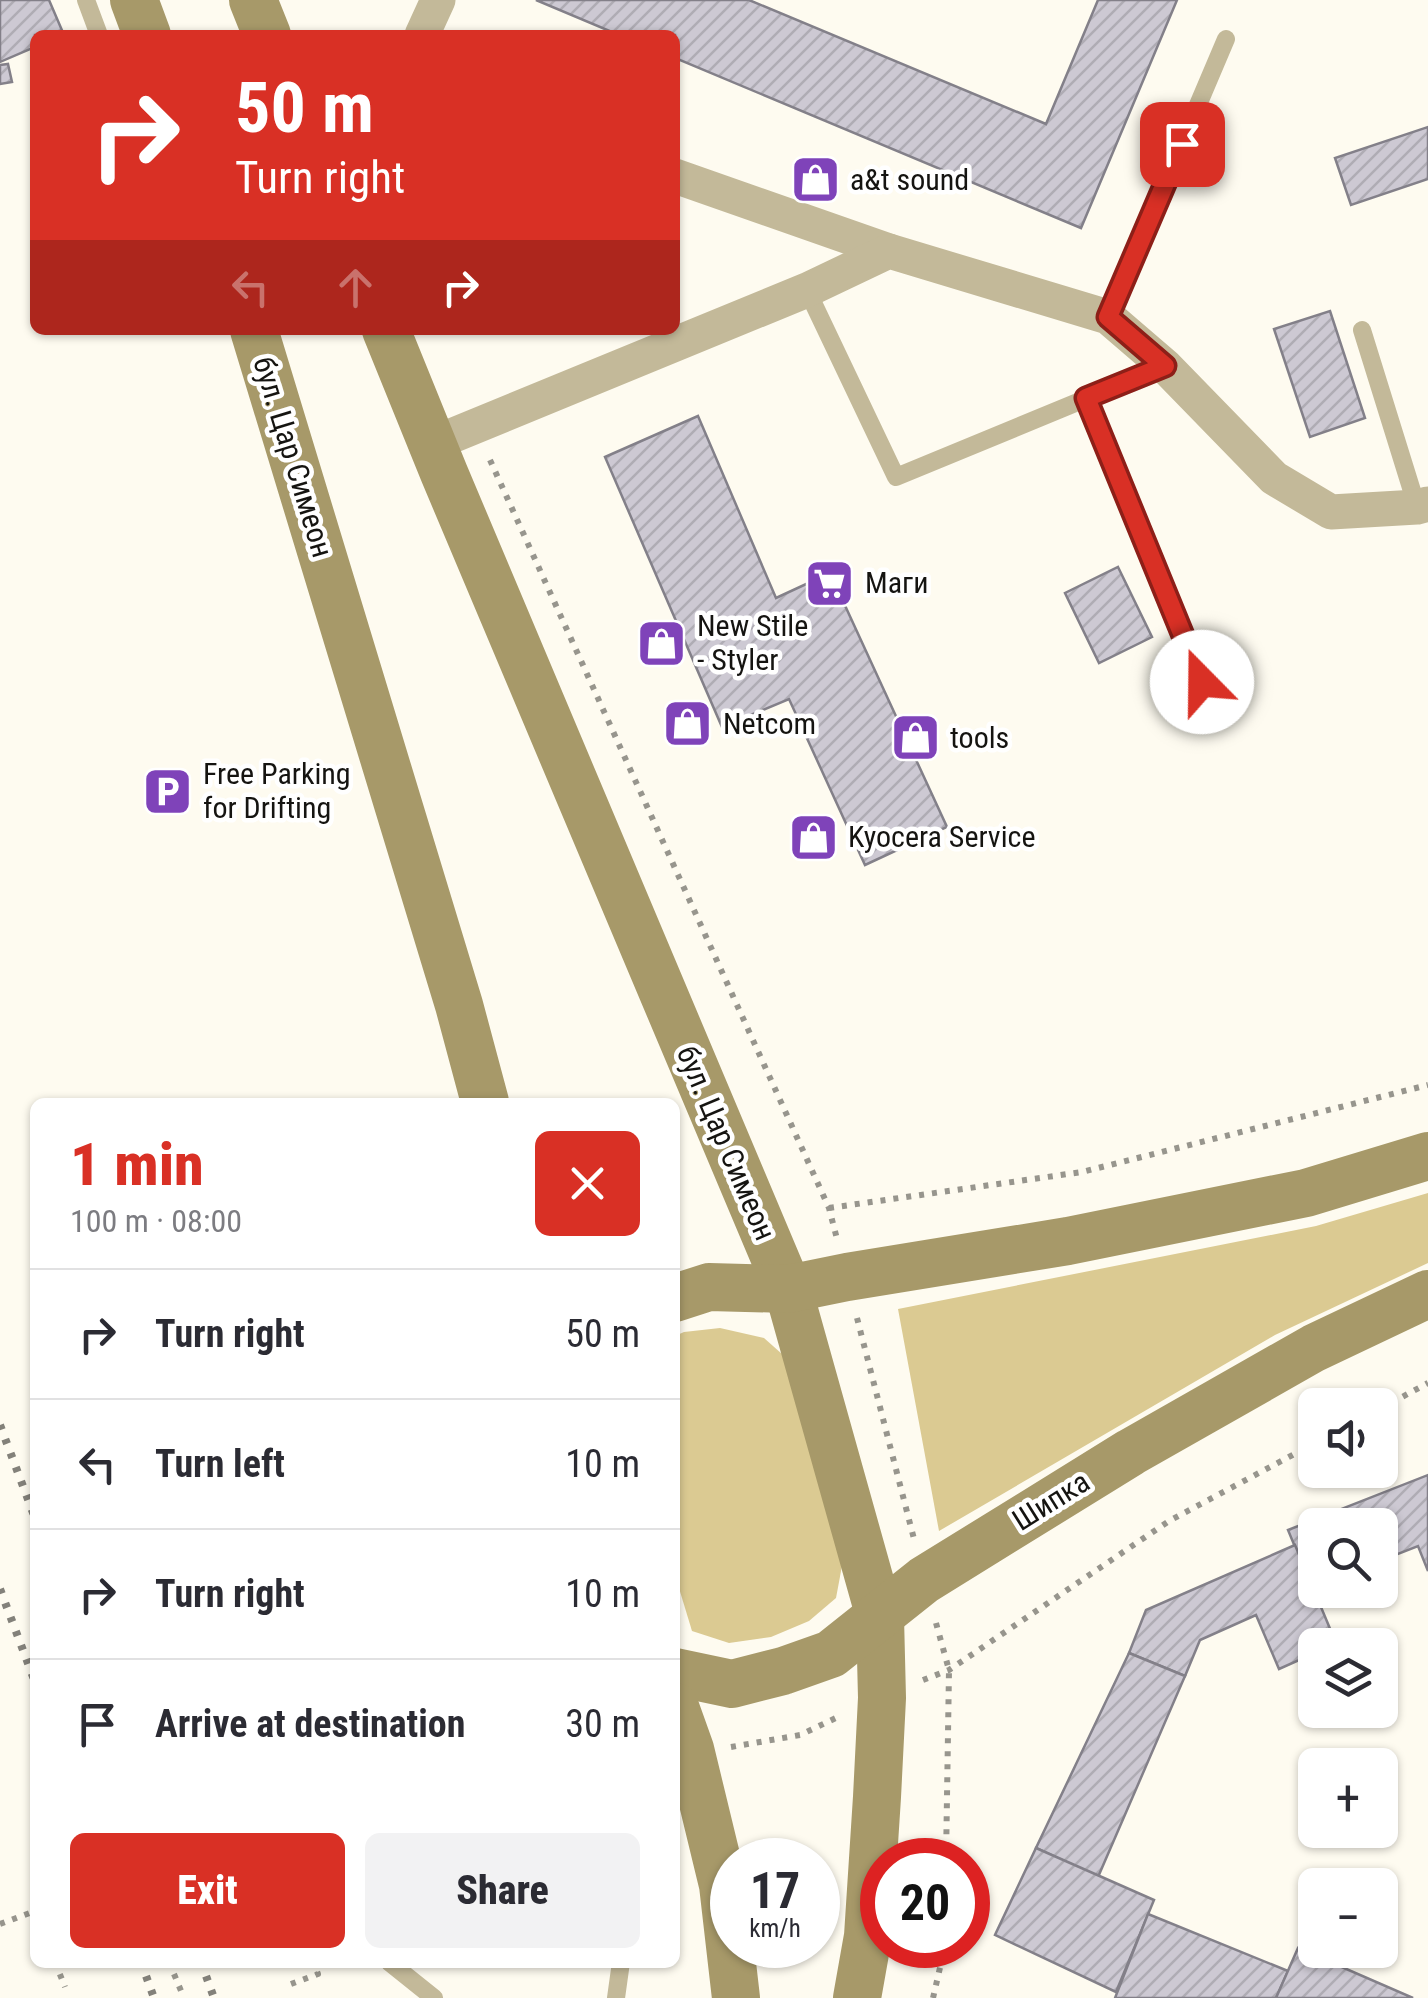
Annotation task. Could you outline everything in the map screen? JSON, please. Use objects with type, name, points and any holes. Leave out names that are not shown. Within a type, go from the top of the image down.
[{"type":"main road","points":[[134,0],[146,30]]},
{"type":"main road","points":[[253,0],[265,30]]},
{"type":"main road","name":"бул. Цар Симеон","points":[[256,335],[484,1098]]},
{"type":"main road","name":"бул. Цар Симеон","points":[[388,335],[788,1288],[880,1617],[882,1698],[868,1936],[857,1998]]},
{"type":"main road","points":[[680,1296],[708,1288],[788,1288],[1068,1241],[1306,1193],[1428,1156]]},
{"type":"main road","name":"Шипка","points":[[680,1673],[732,1684],[830,1654],[924,1580],[1131,1452],[1297,1357],[1428,1294]]},
{"type":"main road","points":[[682,1728],[723,1885],[736,1998]]},
{"type":"street","points":[[424,30],[438,0]]},
{"type":"street","points":[[680,178],[889,251],[1108,317],[1165,366],[1274,478],[1331,512],[1423,506]]},
{"type":"street","points":[[432,444],[806,290],[889,251]]},
{"type":"lane","points":[[86,0],[97,30]]},
{"type":"lane","points":[[1108,317],[1226,39]]},
{"type":"lane","points":[[806,290],[896,477],[1165,366]]},
{"type":"lane","points":[[1362,330],[1423,506]]},
{"type":"lane","points":[[1086,398],[1202,682]]},
{"type":"lane","points":[[396,1968],[434,1998]]},
{"type":"lane","points":[[616,1998],[620,1968]]},
{"type":"path","points":[[477,426],[828,1208],[948,1670],[946,1838]]},
{"type":"path","points":[[828,1208],[1082,1172],[1428,1086]]},
{"type":"path","points":[[1398,1399],[1428,1383]]},
{"type":"path","points":[[682,1728],[739,1746],[800,1736],[948,1670],[1168,1521],[1298,1452]]},
{"type":"path","points":[[0,1924],[30,1913]]},
{"type":"path","points":[[57,1968],[64,1988]]},
{"type":"path","points":[[172,1968],[184,1998]]},
{"type":"path","points":[[292,1984],[318,1974],[316,1968]]},
{"type":"path","points":[[933,1998],[940,1968]]},
{"type":"shaded area","points":[[1428,1193],[1428,1263],[1275,1335],[939,1531],[898,1309],[1316,1226]]},
{"type":"shaded area","points":[[720,1328],[764,1338],[782,1354],[844,1555],[836,1598],[809,1621],[771,1637],[729,1643],[692,1631],[680,1591],[680,1334]]},
{"type":"building","points":[[0,0],[49,0],[62,30],[30,30],[30,49],[0,62]]},
{"type":"building","points":[[536,0],[749,0],[1046,124],[1098,0],[1177,0],[1081,228],[680,60],[680,30],[607,30]]},
{"type":"building","points":[[8,64],[12,82],[0,84],[0,65]]},
{"type":"building","points":[[1428,127],[1428,179],[1351,205],[1335,158]]},
{"type":"building","points":[[1330,311],[1365,418],[1310,437],[1274,329]]},
{"type":"building","points":[[698,416],[776,598],[830,573],[947,827],[865,865],[789,699],[722,727],[605,457]]},
{"type":"building","points":[[1118,567],[1152,637],[1099,663],[1065,593]]},
{"type":"building","points":[[1428,1475],[1428,1571],[1418,1546],[1398,1554],[1398,1508],[1344,1508]]},
{"type":"building","points":[[1298,1526],[1298,1554],[1288,1530]]},
{"type":"building","points":[[1295,1545],[1298,1608],[1321,1608],[1330,1628],[1298,1628],[1298,1661],[1279,1669],[1256,1615],[1200,1640],[1185,1676],[1129,1653],[1146,1610]]},
{"type":"building","points":[[1129,1653],[1185,1676],[1098,1877],[1036,1848]]},
{"type":"building","points":[[1036,1848],[1154,1900],[1116,1992],[995,1935]]},
{"type":"building","points":[[1148,1914],[1288,1971],[1276,1998],[1115,1998]]},
{"type":"building","points":[[1298,1948],[1298,1968],[1344,1968],[1413,1998],[1276,1998]]},
{"type":"railway","points":[[0,1425],[30,1505]]},
{"type":"railway","points":[[0,1589],[30,1669]]},
{"type":"railway","points":[[143,1968],[154,1998]]},
{"type":"railway","points":[[203,1968],[214,1998]]},
{"type":"place","name":"a&t sound","points":[[815,180]]},
{"type":"place","name":"Маги","points":[[830,583]]},
{"type":"place","name":"New Stile - Styler","points":[[662,643]]},
{"type":"place","name":"Netcom","points":[[688,724]]},
{"type":"place","name":"tools","points":[[915,738]]},
{"type":"place","name":"Free Parking for Drifting","points":[[168,791]]},
{"type":"place","name":"Kyocera Service","points":[[813,837]]},
{"type":"route","points":[[1182,144],[1108,317],[1165,366],[1086,398],[1202,682]]}]
